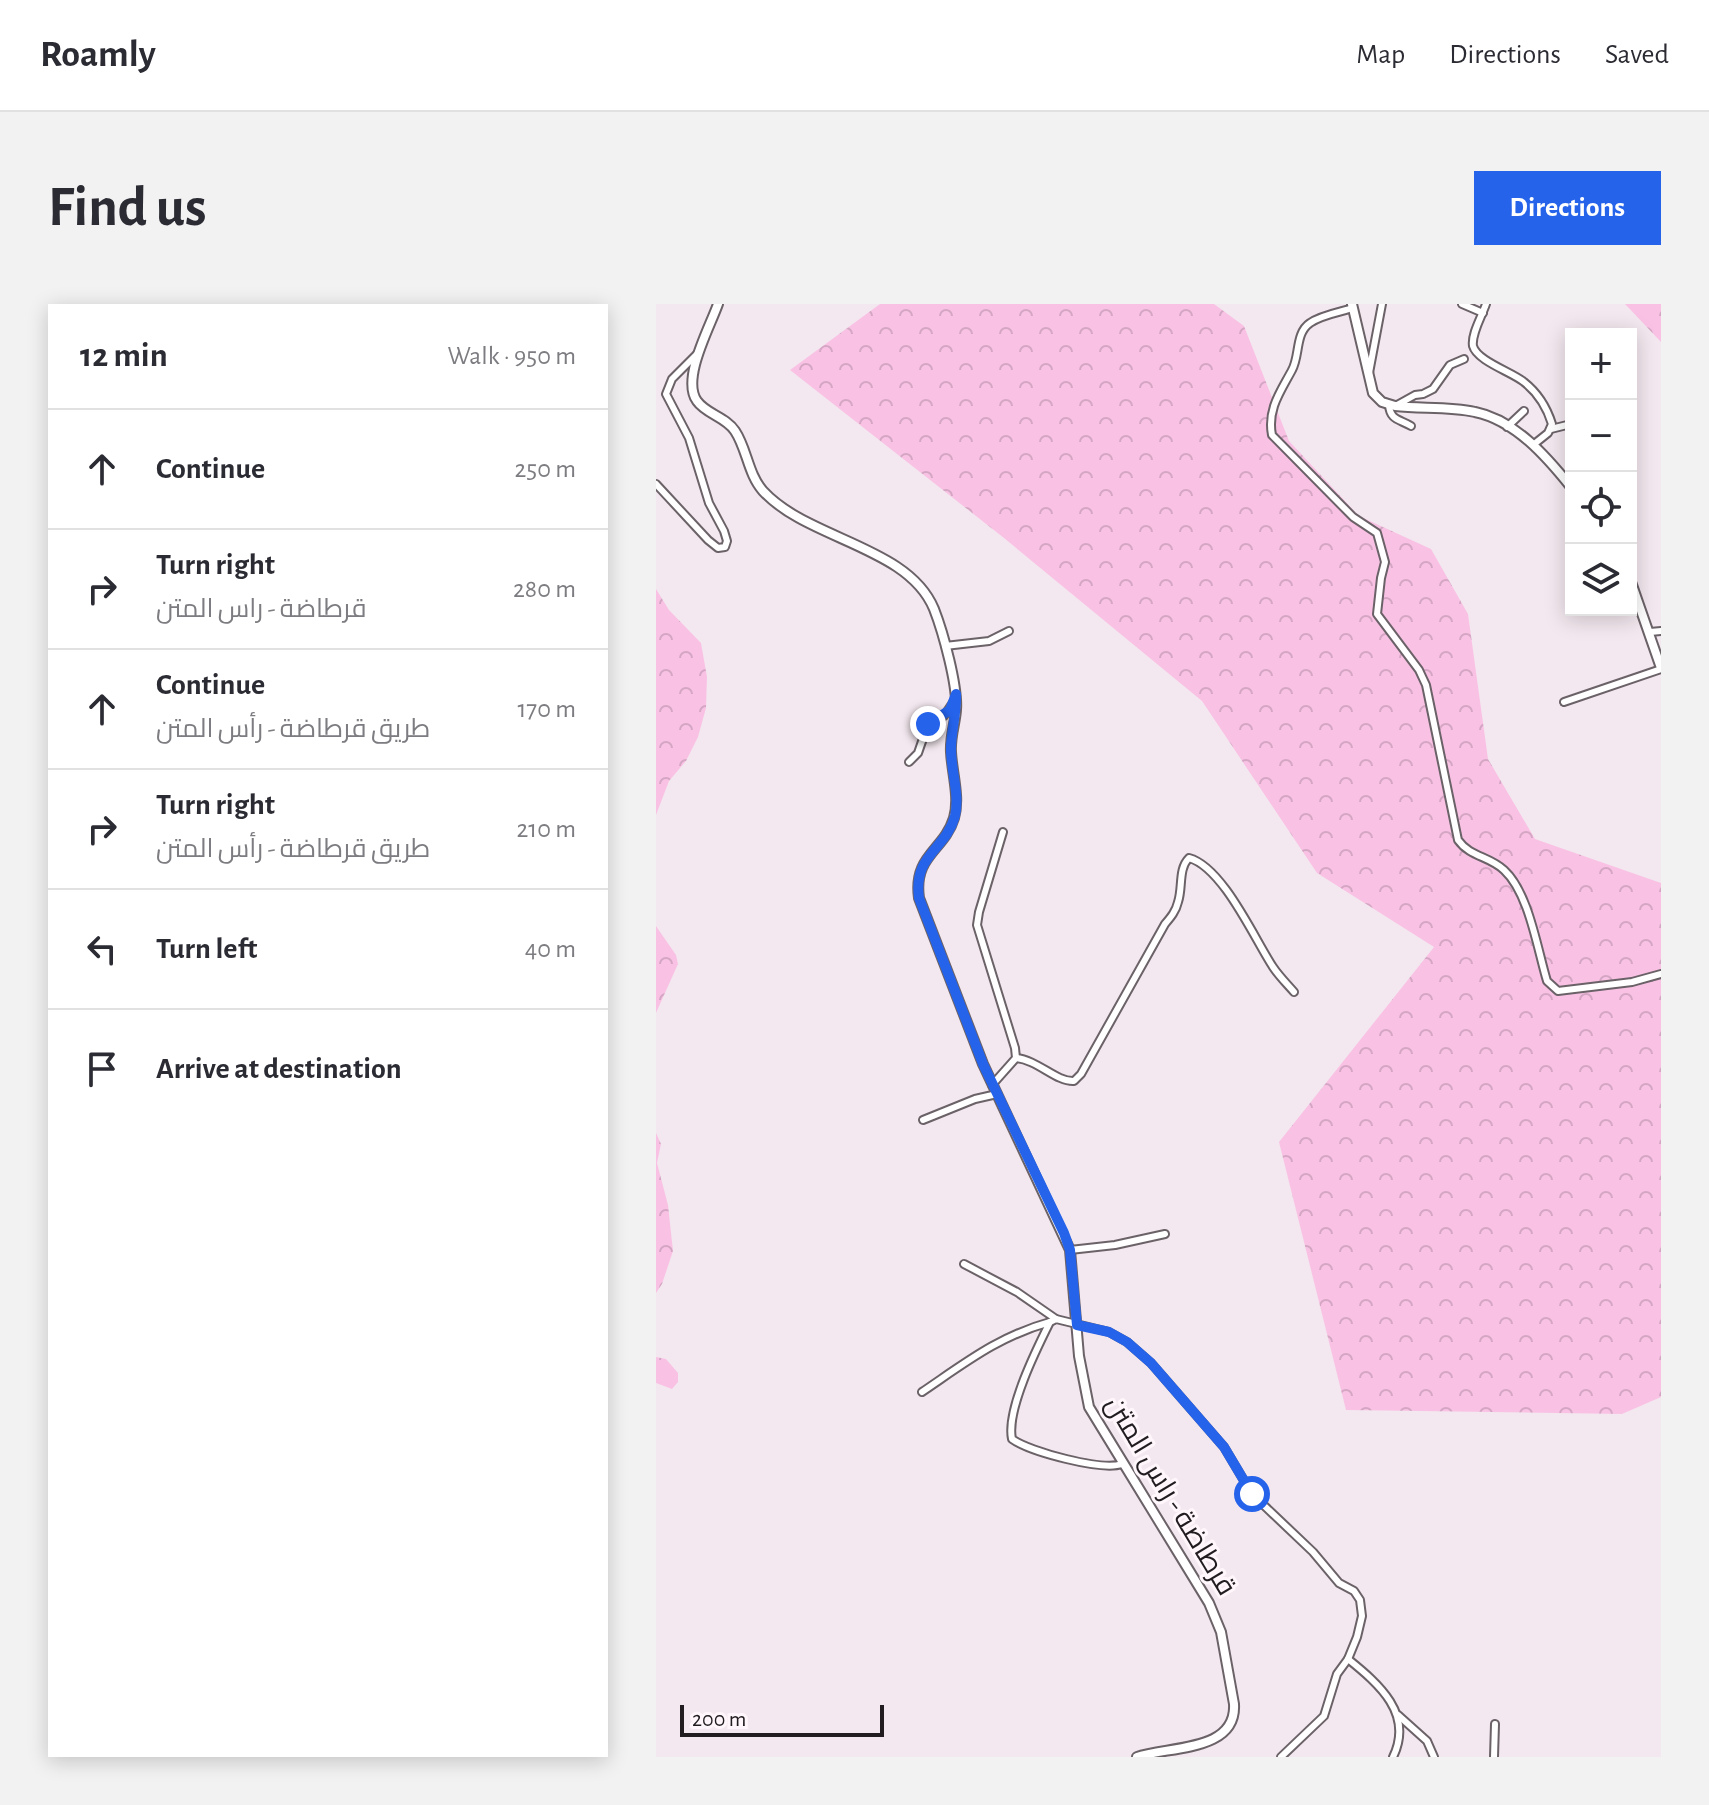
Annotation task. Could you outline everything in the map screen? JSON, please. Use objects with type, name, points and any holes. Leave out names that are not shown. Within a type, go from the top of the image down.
[{"type":"main road","points":[[700,351],[718,304]]},
{"type":"main road","points":[[1352,306],[1373,393],[1392,405],[1477,412],[1533,445],[1565,479]]},
{"type":"main road","name":"قرطاضة - راس المتن","points":[[700,351],[692,380],[695,400],[735,431],[755,479],[764,492],[785,508],[913,577],[934,610],[956,694],[951,752],[956,798],[951,826],[918,874],[919,898],[994,1090],[1070,1250],[1083,1385],[1089,1407],[1217,1619],[1234,1710],[1221,1733],[1205,1743],[1137,1757]]},
{"type":"main road","points":[[1637,598],[1661,668]]},
{"type":"street","points":[[1369,376],[1382,304]]},
{"type":"street","points":[[1462,304],[1483,313]]},
{"type":"street","points":[[1486,304],[1473,340],[1474,349],[1534,392],[1548,412],[1551,429]]},
{"type":"street","points":[[1352,306],[1311,322],[1305,328],[1292,370],[1269,419],[1272,435],[1353,517],[1377,533],[1385,562],[1377,614],[1410,657],[1426,685],[1458,840],[1465,849],[1501,866],[1514,879],[1522,894],[1547,981],[1553,989],[1558,991],[1632,982],[1661,974]]},
{"type":"street","points":[[656,484],[708,540],[718,548],[725,547],[724,531],[709,503],[689,438],[666,394],[672,379],[700,351]]},
{"type":"street","points":[[1411,426],[1393,419],[1389,413],[1392,405],[1433,389],[1450,365],[1464,359]]},
{"type":"street","points":[[1507,427],[1524,411]]},
{"type":"street","points":[[1533,445],[1551,429],[1565,426]]},
{"type":"street","points":[[945,646],[989,641],[1009,631]]},
{"type":"street","points":[[1650,632],[1661,631]]},
{"type":"street","points":[[1564,702],[1661,668]]},
{"type":"street","points":[[909,762],[918,753],[928,724],[950,710],[956,694]]},
{"type":"street","points":[[923,1120],[994,1090],[1016,1058],[977,925],[1003,832]]},
{"type":"street","points":[[1016,1058],[1041,1065],[1067,1081],[1074,1081],[1081,1074],[1165,924],[1175,912],[1180,898],[1182,869],[1189,858],[1196,860],[1219,883],[1245,918],[1272,966],[1294,992]]},
{"type":"street","points":[[1070,1250],[1115,1245],[1165,1234]]},
{"type":"street","points":[[964,1264],[1017,1292],[1053,1320],[1109,1332],[1127,1342],[1151,1363],[1224,1447],[1252,1494],[1313,1552],[1339,1583],[1354,1591],[1360,1600],[1362,1616],[1348,1659],[1337,1674],[1324,1716],[1281,1757]]},
{"type":"street","points":[[922,1392],[981,1351],[1012,1334],[1053,1320]]},
{"type":"street","points":[[1053,1320],[1019,1393],[1012,1419],[1012,1439],[1026,1446],[1085,1462],[1108,1467],[1122,1464]]},
{"type":"street","points":[[1348,1659],[1376,1683],[1394,1705],[1398,1715],[1399,1739],[1393,1757]]},
{"type":"street","points":[[1398,1715],[1427,1741],[1434,1757]]},
{"type":"street","points":[[1494,1757],[1495,1724]]},
{"type":"green space","points":[[880,304],[1214,304],[1244,326],[1289,441],[1359,516],[1431,549],[1468,614],[1488,759],[1535,839],[1661,883],[1661,1397],[1622,1414],[1346,1410],[1279,1142],[1434,947],[1317,873],[1202,701],[1004,538],[790,370]]},
{"type":"green space","points":[[1625,304],[1661,304],[1661,342]]},
{"type":"green space","points":[[656,589],[669,610],[701,643],[707,677],[706,708],[698,737],[686,761],[669,781],[656,815]]},
{"type":"green space","points":[[656,926],[676,955],[678,964],[656,1013]]},
{"type":"green space","points":[[656,1133],[661,1144],[657,1163],[668,1205],[673,1251],[656,1293]]},
{"type":"green space","points":[[656,1357],[666,1359],[678,1373],[678,1382],[672,1389],[656,1383]]},
{"type":"route","points":[[928,724],[950,710],[956,694],[957,708],[951,739],[955,815],[951,826],[918,874],[919,898],[983,1064],[1064,1233],[1073,1268],[1077,1325],[1109,1332],[1127,1342],[1151,1363],[1224,1447],[1252,1494]]}]
